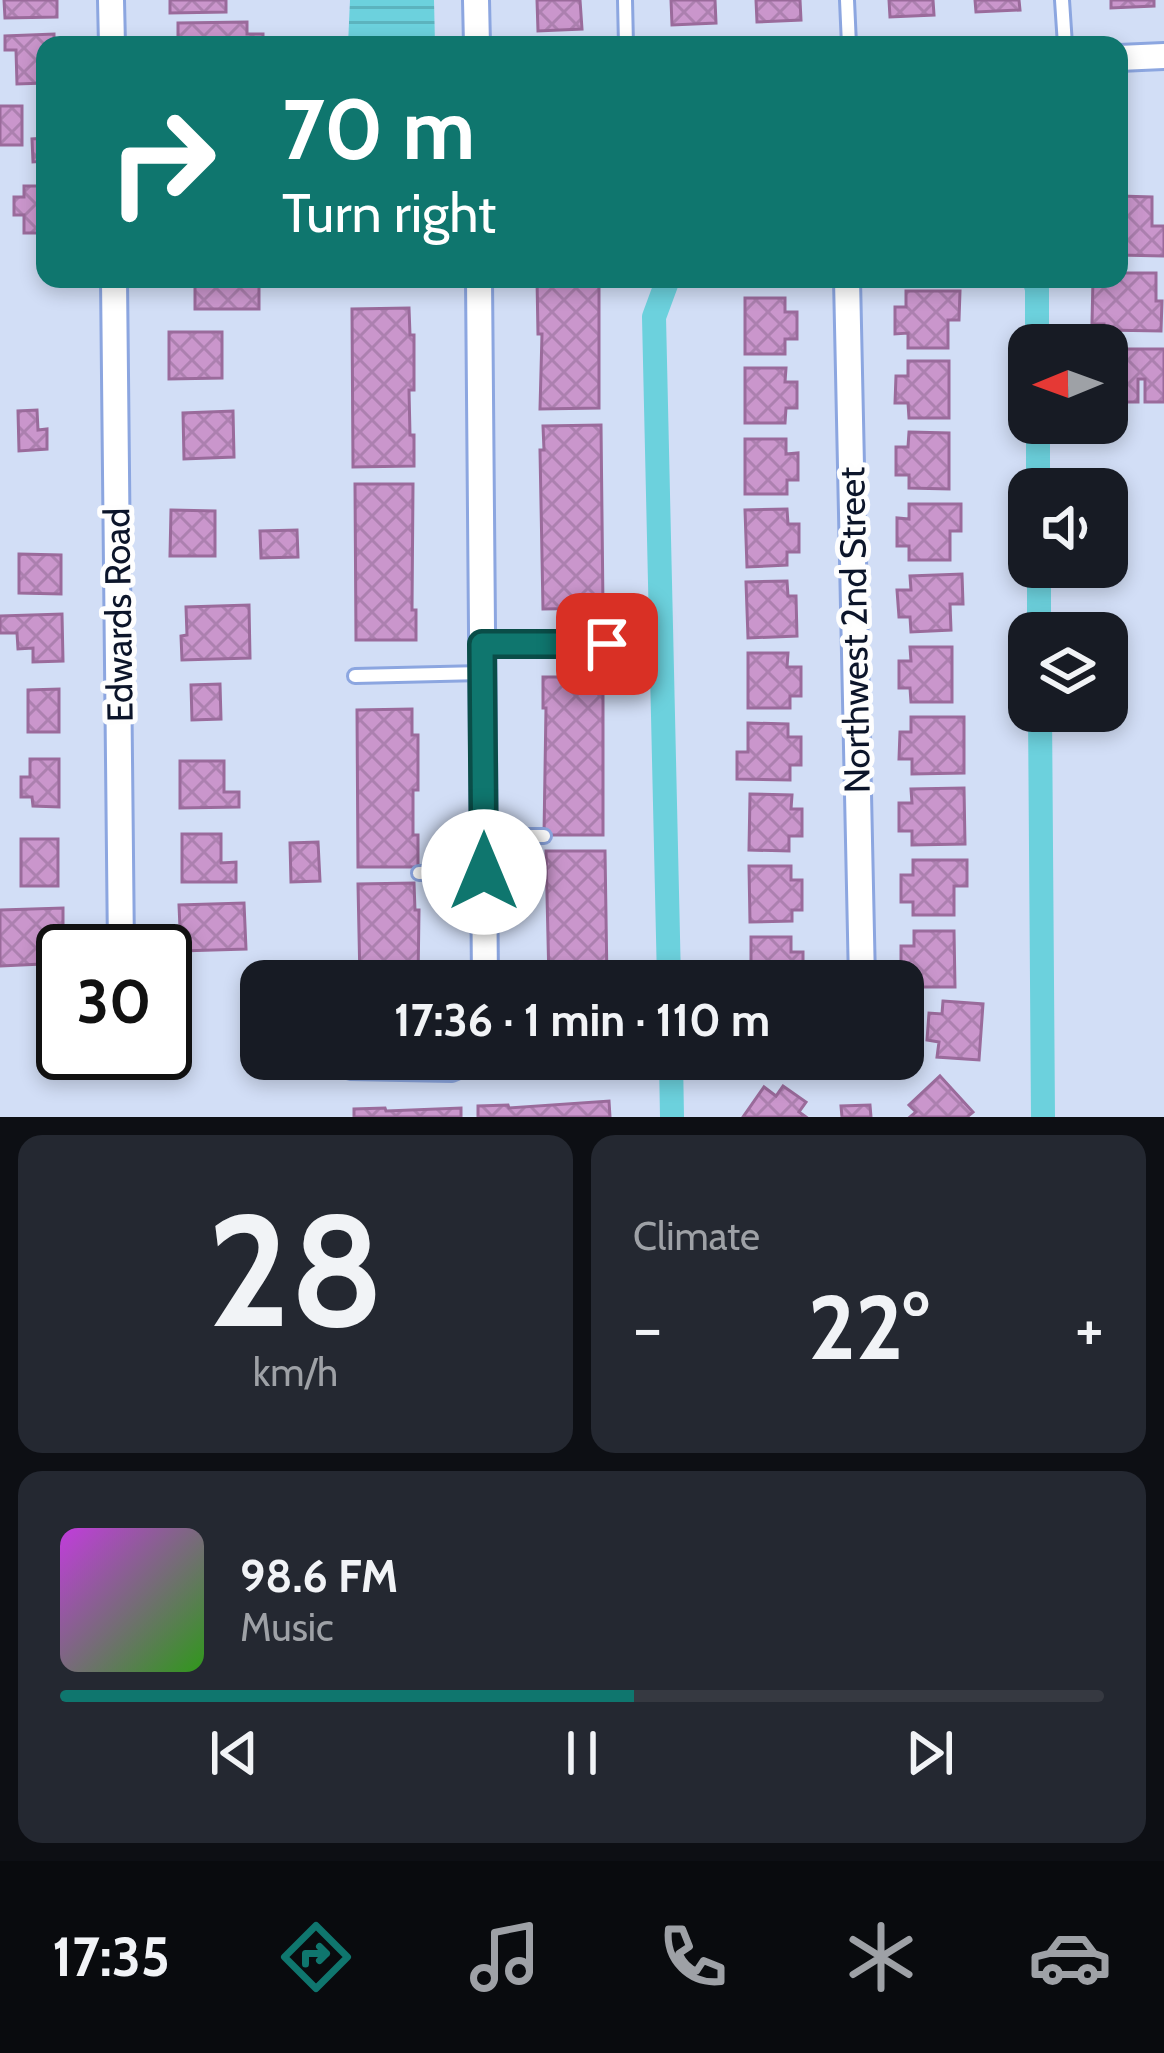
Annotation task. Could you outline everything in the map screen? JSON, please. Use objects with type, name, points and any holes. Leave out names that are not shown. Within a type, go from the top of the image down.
[{"type":"street","points":[[111,0],[112,36]]},
{"type":"street","points":[[476,0],[477,36]]},
{"type":"street","points":[[1128,58],[1164,56]]},
{"type":"street","name":"Edwards Road","points":[[114,288],[121,924]]},
{"type":"street","points":[[479,288],[485,960]]},
{"type":"street","name":"Northwest 2nd Street","points":[[847,288],[862,960]]},
{"type":"lane","points":[[625,0],[626,36]]},
{"type":"lane","points":[[847,0],[848,36]]},
{"type":"lane","points":[[1062,0],[1064,36]]},
{"type":"lane","points":[[482,644],[607,644]]},
{"type":"lane","points":[[355,676],[482,673]]},
{"type":"lane","points":[[484,836],[544,836]]},
{"type":"lane","points":[[419,873],[484,872]]},
{"type":"shaded area","points":[[350,0],[434,0],[435,36],[348,36]]},
{"type":"building","points":[[4,0],[57,0],[57,17],[5,18]]},
{"type":"building","points":[[170,0],[226,0],[226,12],[170,13]]},
{"type":"building","points":[[537,0],[580,0],[582,29],[538,31]]},
{"type":"building","points":[[671,0],[715,0],[716,23],[672,25]]},
{"type":"building","points":[[756,0],[800,0],[801,20],[757,22]]},
{"type":"building","points":[[889,0],[933,0],[934,15],[890,17]]},
{"type":"building","points":[[975,0],[1019,0],[1020,10],[976,12]]},
{"type":"building","points":[[1111,0],[1154,0],[1154,6],[1111,8]]},
{"type":"building","points":[[247,22],[247,34],[263,36],[178,36],[178,23]]},
{"type":"building","points":[[54,34],[36,36],[36,83],[17,84],[16,50],[5,50],[5,36]]},
{"type":"building","points":[[0,106],[22,106],[22,145],[0,145]]},
{"type":"building","points":[[24,186],[36,186],[36,233],[24,233],[24,215],[14,215],[14,197],[24,197]]},
{"type":"building","points":[[1128,196],[1152,197],[1152,226],[1164,226],[1164,256],[1128,255]]},
{"type":"building","points":[[1128,273],[1156,273],[1161,331],[1092,324],[1093,288],[1128,288]]},
{"type":"building","points":[[195,288],[259,288],[259,309],[195,309]]},
{"type":"building","points":[[537,288],[599,288],[599,408],[540,409],[542,334],[538,334]]},
{"type":"building","points":[[906,291],[960,291],[959,320],[948,320],[948,348],[908,348],[908,333],[895,334],[895,307],[906,307]]},
{"type":"building","points":[[745,298],[785,298],[785,312],[797,312],[797,339],[785,339],[785,354],[745,354]]},
{"type":"building","points":[[409,308],[410,335],[414,335],[414,390],[409,390],[414,466],[353,467],[352,309]]},
{"type":"building","points":[[169,332],[222,332],[222,378],[169,379]]},
{"type":"building","points":[[1128,349],[1164,349],[1164,402],[1145,402],[1145,379],[1138,379],[1138,402],[1128,402]]},
{"type":"building","points":[[908,361],[949,361],[949,418],[909,418],[908,403],[895,403],[896,376],[908,376]]},
{"type":"building","points":[[745,368],[786,368],[785,382],[797,382],[797,408],[786,408],[785,423],[745,423]]},
{"type":"building","points":[[37,410],[38,430],[47,429],[47,449],[19,451],[18,411]]},
{"type":"building","points":[[233,411],[234,457],[184,459],[183,413]]},
{"type":"building","points":[[601,425],[603,608],[543,609],[543,426]]},
{"type":"building","points":[[909,432],[949,433],[949,489],[909,488],[909,475],[896,475],[896,447],[908,447]]},
{"type":"building","points":[[745,439],[786,439],[786,454],[798,453],[798,480],[787,480],[787,494],[745,494]]},
{"type":"building","points":[[355,484],[413,484],[416,640],[356,640]]},
{"type":"building","points":[[909,504],[961,504],[961,531],[950,531],[950,560],[909,560],[909,546],[897,546],[897,518],[909,519]]},
{"type":"building","points":[[787,509],[788,524],[799,524],[799,552],[787,552],[787,565],[747,567],[745,510]]},
{"type":"building","points":[[171,510],[215,511],[215,556],[170,556]]},
{"type":"building","points":[[297,530],[298,557],[261,558],[260,531]]},
{"type":"building","points":[[19,554],[61,555],[61,594],[19,593]]},
{"type":"building","points":[[962,574],[963,604],[950,604],[951,630],[911,632],[910,617],[899,617],[897,590],[911,590],[910,576]]},
{"type":"building","points":[[787,581],[788,596],[796,596],[797,636],[748,638],[746,582]]},
{"type":"building","points":[[249,605],[250,658],[182,660],[186,607]]},
{"type":"building","points":[[62,614],[63,661],[33,662],[33,648],[18,649],[17,633],[0,633],[0,616]]},
{"type":"building","points":[[910,647],[952,647],[952,702],[911,702],[910,688],[899,688],[899,661],[911,661]]},
{"type":"building","points":[[748,653],[788,653],[787,667],[801,667],[801,696],[790,696],[790,708],[748,708]]},
{"type":"building","points":[[543,677],[603,677],[603,835],[544,835]]},
{"type":"building","points":[[220,684],[221,719],[192,720],[191,685]]},
{"type":"building","points":[[59,689],[59,732],[28,732],[28,690]]},
{"type":"building","points":[[412,709],[412,735],[418,735],[413,835],[418,835],[418,867],[358,867],[357,710]]},
{"type":"building","points":[[911,717],[964,717],[964,773],[912,774],[912,759],[899,759],[900,732],[911,732]]},
{"type":"building","points":[[748,723],[788,724],[788,737],[801,737],[801,765],[790,765],[790,780],[737,779],[737,752],[748,752]]},
{"type":"building","points":[[30,759],[59,759],[59,807],[33,806],[32,797],[21,797],[21,777],[30,777]]},
{"type":"building","points":[[180,761],[224,761],[224,792],[239,792],[239,807],[180,808]]},
{"type":"building","points":[[964,788],[965,844],[912,845],[912,831],[899,831],[899,803],[912,803],[911,789]]},
{"type":"building","points":[[750,794],[792,795],[791,809],[802,809],[802,836],[789,836],[789,851],[749,850]]},
{"type":"building","points":[[182,834],[221,834],[221,863],[236,862],[236,882],[182,882]]},
{"type":"building","points":[[21,839],[58,839],[58,886],[21,886]]},
{"type":"building","points":[[318,842],[320,881],[291,882],[290,843]]},
{"type":"building","points":[[546,851],[605,851],[607,960],[549,960]]},
{"type":"building","points":[[913,860],[967,860],[967,886],[954,886],[954,915],[913,915],[913,902],[901,902],[901,875],[913,875]]},
{"type":"building","points":[[749,866],[791,866],[791,880],[802,880],[802,910],[792,910],[792,921],[750,922]]},
{"type":"building","points":[[414,883],[418,960],[360,960],[358,884]]},
{"type":"building","points":[[244,903],[246,949],[192,951],[192,924],[180,924],[179,905]]},
{"type":"building","points":[[63,908],[63,924],[36,924],[36,964],[0,966],[0,910]]},
{"type":"building","points":[[914,931],[954,931],[955,987],[924,987],[924,960],[901,960],[901,946],[914,946]]},
{"type":"building","points":[[751,937],[791,937],[791,952],[803,952],[803,960],[751,960]]},
{"type":"building","points":[[943,1001],[983,1004],[979,1060],[937,1057],[939,1042],[927,1040],[929,1013],[942,1014]]},
{"type":"building","points":[[940,1076],[973,1112],[967,1117],[910,1117],[916,1112],[909,1105]]},
{"type":"building","points":[[783,1086],[806,1102],[799,1112],[806,1117],[743,1117],[764,1087],[776,1096]]},
{"type":"building","points":[[609,1101],[610,1117],[478,1117],[478,1106]]},
{"type":"building","points":[[870,1105],[871,1117],[842,1117],[841,1106]]},
{"type":"building","points":[[461,1108],[461,1117],[354,1117],[354,1109]]},
{"type":"waterway","points":[[665,288],[654,317],[669,960]]},
{"type":"waterway","points":[[1037,288],[1037,324]]},
{"type":"waterway","points":[[1038,444],[1038,468]]},
{"type":"waterway","points":[[1039,588],[1039,612]]},
{"type":"waterway","points":[[1040,732],[1043,1117]]},
{"type":"waterway","points":[[671,1080],[672,1117]]},
{"type":"route","points":[[484,872],[482,644],[607,644]]}]
